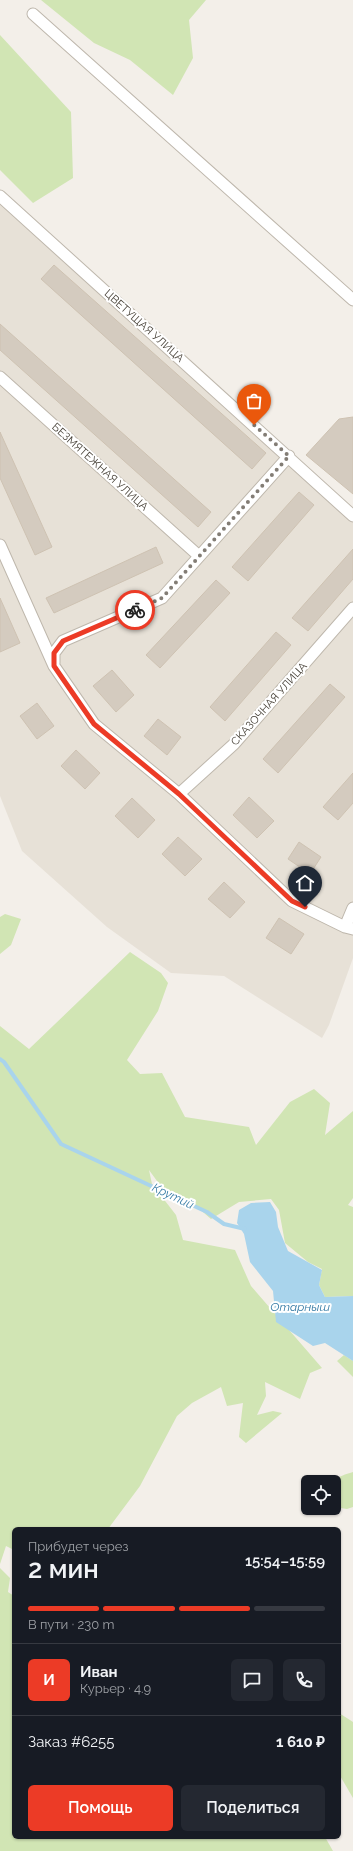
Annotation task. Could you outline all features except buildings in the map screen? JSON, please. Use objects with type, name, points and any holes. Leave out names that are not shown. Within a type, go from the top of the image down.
[{"type":"street","points":[[33,14],[353,300]]},
{"type":"street","name":"ЦВЕТУЩАЯ УЛИЦА","points":[[0,196],[289,456],[353,516]]},
{"type":"street","name":"БЕЗМЯТЕЖНАЯ УЛИЦА","points":[[0,377],[199,556]]},
{"type":"street","points":[[54,666],[54,653],[63,641],[162,598],[289,456]]},
{"type":"street","points":[[0,545],[54,666],[94,724],[179,794],[292,901],[349,928],[353,908]]},
{"type":"street","name":"СКАЗОЧНАЯ УЛИЦА","points":[[179,794],[234,744],[353,608]]},
{"type":"shaded area","points":[[0,191],[353,508],[353,958],[329,1025],[322,1038],[224,976],[171,973],[107,927],[22,851],[0,796]]},
{"type":"green space","points":[[41,0],[206,0],[189,20],[193,58],[173,95],[130,60],[94,43]]},
{"type":"green space","points":[[0,35],[71,112],[73,178],[33,203],[0,170]]},
{"type":"green space","points":[[5,914],[21,919],[11,945],[0,954],[0,917]]},
{"type":"green space","points":[[130,952],[161,973],[168,983],[158,1011],[127,1060],[140,1074],[162,1073],[185,1117],[249,1127],[256,1145],[290,1102],[314,1089],[330,1103],[325,1135],[353,1111],[353,1198],[348,1205],[353,1207],[353,1296],[325,1297],[319,1285],[322,1269],[308,1262],[285,1243],[279,1210],[271,1199],[239,1202],[211,1219],[189,1200],[165,1192],[149,1170],[152,1184],[176,1215],[183,1240],[235,1250],[251,1286],[322,1368],[310,1373],[300,1399],[265,1382],[266,1396],[257,1415],[273,1411],[282,1413],[246,1443],[239,1437],[243,1403],[227,1406],[221,1387],[192,1403],[177,1416],[140,1486],[109,1527],[12,1527],[12,1549],[6,1546],[0,1564],[0,1026],[29,1049]]},
{"type":"green space","points":[[344,1355],[353,1361],[353,1377],[337,1361]]},
{"type":"green space","points":[[353,1472],[353,1507],[347,1509],[341,1508],[341,1476]]},
{"type":"green space","points":[[0,1568],[10,1578],[8,1592],[12,1595],[12,1839],[326,1839],[333,1851],[0,1851]]},
{"type":"green space","points":[[341,1714],[353,1722],[353,1798],[341,1777]]},
{"type":"water","name":"Отарныш","points":[[270,1202],[276,1212],[278,1227],[288,1251],[322,1270],[319,1285],[325,1297],[353,1296],[353,1361],[325,1343],[313,1346],[276,1322],[273,1291],[250,1262],[244,1234],[237,1223],[239,1210],[251,1203]]},
{"type":"waterway","name":"Крутий","points":[[0,1059],[4,1062],[61,1144],[207,1212],[224,1224],[245,1229]]},
{"type":"way so far","points":[[135,610],[162,598],[289,456],[254,425]]},
{"type":"route","points":[[135,610],[63,641],[54,653],[54,666],[94,724],[179,794],[292,901],[305,907]]}]
